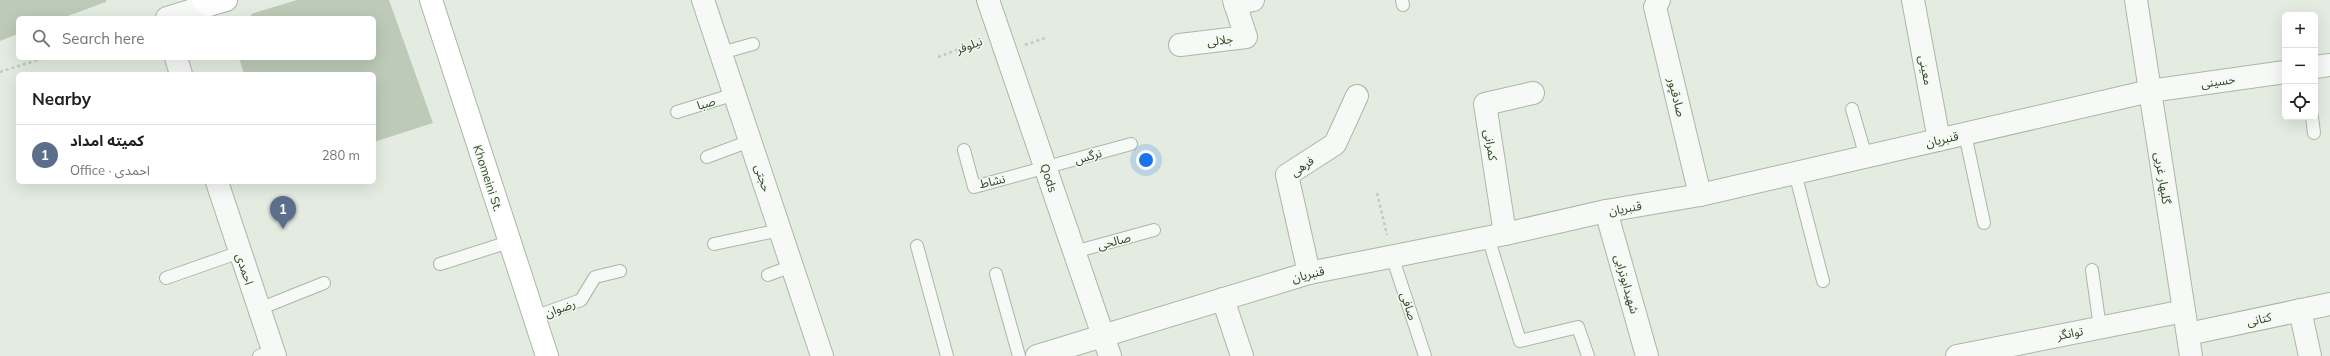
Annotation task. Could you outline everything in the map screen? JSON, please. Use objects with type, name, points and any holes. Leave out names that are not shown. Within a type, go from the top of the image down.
[{"type":"main road","name":"Khomeini St.","points":[[431,0],[547,356]]},
{"type":"street","name":"حجتی","points":[[703,0],[822,356]]},
{"type":"street","name":"Qods","points":[[988,0],[1110,356]]},
{"type":"street","name":"صادقپور","points":[[1659,0],[1655,7],[1700,195]]},
{"type":"street","name":"معینی","points":[[1913,0],[1939,140]]},
{"type":"street","name":"گلبهار غربی","points":[[2136,0],[2191,356]]},
{"type":"street","name":"جلالی","points":[[1180,45],[1246,37],[1240,1]]},
{"type":"street","points":[[173,16],[213,2]]},
{"type":"street","points":[[177,60],[180,72]]},
{"type":"street","points":[[2318,67],[2330,65]]},
{"type":"street","name":"حسینی","points":[[2150,91],[2282,72]]},
{"type":"street","name":"قنبریان","points":[[1046,355],[1103,335],[1309,273],[1496,236],[1606,211],[1700,195],[2150,91]]},
{"type":"street","name":"کمرانی","points":[[1496,236],[1485,104],[1533,93]]},
{"type":"street","name":"فرهی","points":[[1309,273],[1287,175],[1335,144],[1357,96]]},
{"type":"street","name":"احمدی","points":[[218,184],[259,309],[269,354]]},
{"type":"street","name":"شهیدابوترابی","points":[[1606,211],[1648,356]]},
{"type":"street","points":[[1223,299],[1242,356]]},
{"type":"street","name":"کتانی","points":[[2188,334],[2330,304]]},
{"type":"street","points":[[2300,310],[2310,356]]},
{"type":"street","name":"توانگر","points":[[1957,356],[2184,311]]},
{"type":"lane","points":[[721,53],[753,44]]},
{"type":"lane","name":"صبا","points":[[677,112],[735,94]]},
{"type":"lane","points":[[1852,109],[1866,157]]},
{"type":"lane","points":[[2312,120],[2314,133]]},
{"type":"lane","points":[[1965,134],[1984,223]]},
{"type":"lane","points":[[707,157],[750,141]]},
{"type":"lane","name":"نرگس","points":[[1045,168],[1131,144]]},
{"type":"lane","name":"نشاط","points":[[964,150],[974,187],[1045,168]]},
{"type":"lane","points":[[1794,173],[1823,281]]},
{"type":"lane","points":[[714,244],[780,230]]},
{"type":"lane","name":"صالحی","points":[[1074,252],[1154,230]]},
{"type":"lane","points":[[1496,236],[1520,341],[1578,327],[1588,356]]},
{"type":"lane","points":[[440,264],[509,242]]},
{"type":"lane","points":[[917,246],[947,356]]},
{"type":"lane","points":[[166,278],[240,252]]},
{"type":"lane","name":"صافی","points":[[1392,256],[1425,356]]},
{"type":"lane","points":[[768,275],[792,266]]},
{"type":"lane","points":[[2092,270],[2100,328]]},
{"type":"lane","name":"رضوان","points":[[534,317],[581,300],[595,277],[620,271]]},
{"type":"lane","points":[[996,274],[1019,356]]},
{"type":"lane","points":[[259,309],[324,283]]},
{"type":"path","name":"نیلوفر","points":[[938,57],[1000,34]]},
{"type":"path","points":[[0,72],[38,60]]},
{"type":"path","points":[[1377,193],[1392,256]]},
{"type":"building","points":[[0,0],[106,0],[106,2],[68,16],[16,16],[16,35],[0,41]]},
{"type":"building","points":[[297,0],[389,0],[433,123],[376,141],[376,72],[243,72],[240,60],[376,60],[376,16],[252,16],[251,14]]},
{"type":"place","name":"کمیته امداد","points":[[283,229]]}]
